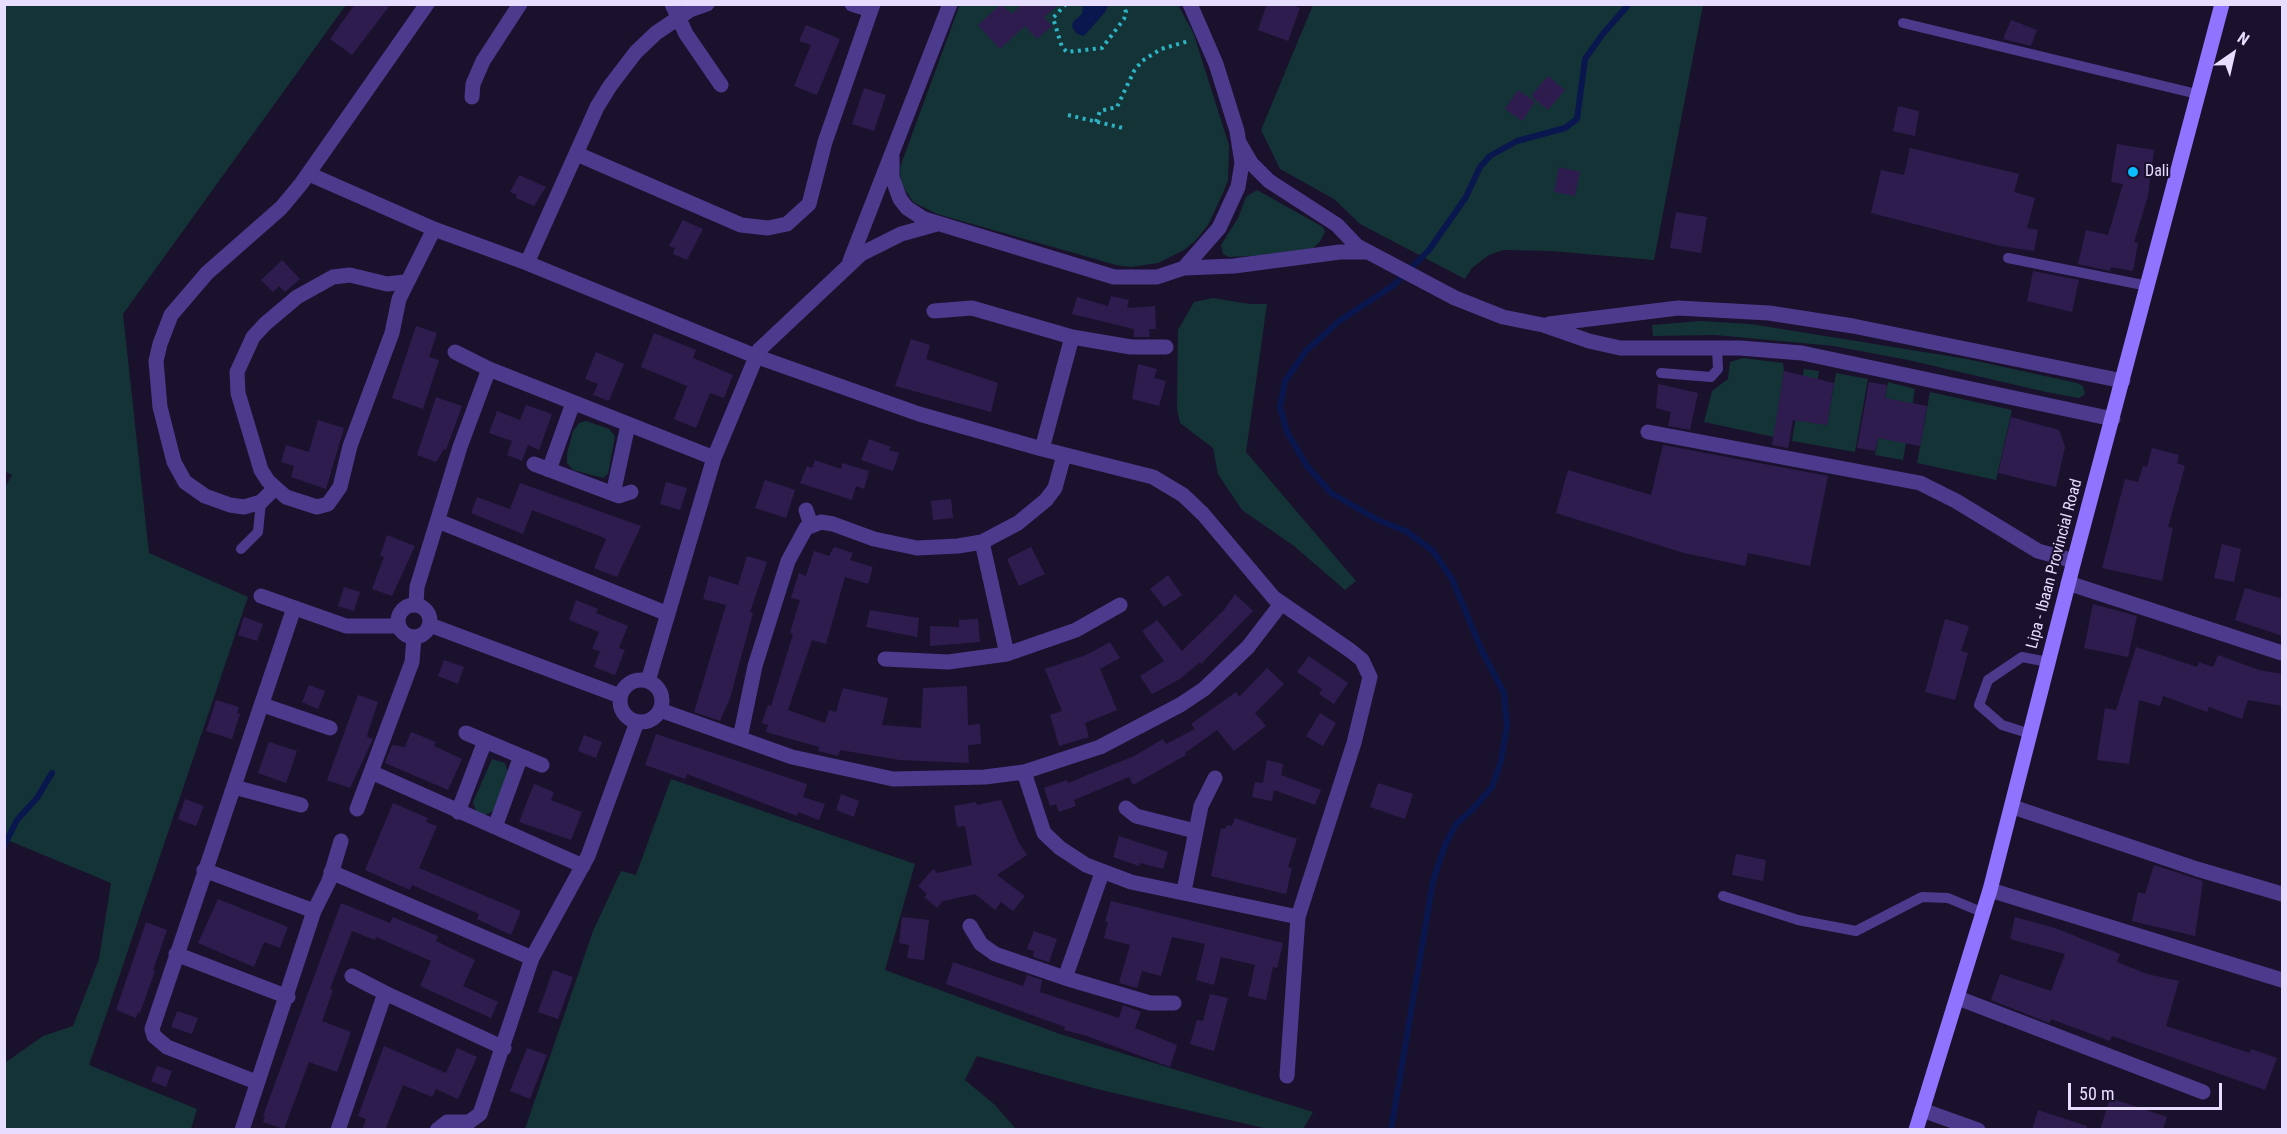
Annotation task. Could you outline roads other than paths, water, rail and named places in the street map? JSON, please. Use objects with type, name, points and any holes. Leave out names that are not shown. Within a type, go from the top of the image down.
[{"type":"main road","name":"Lipa - Ibaan Provincial Road","points":[[1916,1130],[1984,913],[2013,807],[2068,583],[2222,4]]},
{"type":"street","points":[[275,488],[254,506],[230,505],[205,496],[185,482],[174,462],[157,390],[156,361],[164,330],[181,302],[222,258],[281,208],[309,174],[427,4]]},
{"type":"street","points":[[472,97],[473,84],[483,61],[520,4]]},
{"type":"street","points":[[527,262],[597,107],[621,69],[675,11],[707,4]]},
{"type":"street","points":[[577,154],[741,225],[768,228],[787,224],[809,204],[825,142],[872,7],[852,4]]},
{"type":"street","points":[[848,265],[950,4]]},
{"type":"street","points":[[1190,4],[1207,39],[1240,144],[1251,163],[1269,181],[1337,225],[1367,252],[1455,298],[1503,317],[1543,325],[1589,341],[1620,348],[1717,348],[1802,353],[2113,419]]},
{"type":"street","points":[[675,11],[721,85]]},
{"type":"street","points":[[1184,268],[1211,240],[1233,200],[1241,175],[1240,144]]},
{"type":"street","points":[[892,156],[892,177],[900,199],[914,214],[937,224],[1114,277],[1157,277],[1184,268],[1367,252]]},
{"type":"street","points":[[309,174],[434,229],[527,262],[755,356],[919,414],[1064,455],[1118,466],[1167,484],[1203,514],[1281,604],[1362,660],[1370,677],[1354,743],[1298,917],[1287,1076]]},
{"type":"street","points":[[648,681],[714,458],[755,356],[766,341],[794,319],[848,265],[867,250],[889,239],[937,224]]},
{"type":"street","points":[[405,282],[387,284],[350,275],[333,277],[297,297],[253,337],[237,372],[238,393],[256,459],[275,488],[286,497],[306,505],[328,504],[335,497],[344,477],[350,446],[392,333],[405,282],[434,229]]},
{"type":"street","points":[[934,311],[972,308],[1072,338],[1131,347],[1166,347]]},
{"type":"street","points":[[1543,325],[1669,309],[1769,313],[1853,326],[2123,381]]},
{"type":"street","points":[[1042,449],[1072,338]]},
{"type":"street","points":[[455,352],[489,369],[714,458]]},
{"type":"street","points":[[416,605],[417,587],[464,436],[489,369]]},
{"type":"street","points":[[549,470],[573,403]]},
{"type":"street","points":[[613,494],[628,425]]},
{"type":"street","points":[[1648,432],[1920,483],[1956,501],[2038,551],[2074,561]]},
{"type":"street","points":[[740,738],[749,688],[788,561],[809,517],[874,539],[917,548],[982,542],[1018,524],[1046,500],[1055,488],[1064,455]]},
{"type":"street","points":[[534,464],[613,494],[624,496],[631,492]]},
{"type":"street","points":[[438,521],[668,614]]},
{"type":"street","points":[[982,542],[1007,654]]},
{"type":"street","points":[[2068,583],[2283,653]]},
{"type":"street","points":[[261,596],[346,626],[399,626]]},
{"type":"street","points":[[885,659],[948,662],[1007,654],[1076,630],[1120,604]]},
{"type":"street","points":[[660,710],[792,757],[893,779],[985,777],[1024,772],[1100,747],[1180,705],[1227,668],[1248,647],[1281,604]]},
{"type":"street","points":[[416,605],[428,611],[430,625],[424,634],[414,637],[402,631],[398,620],[404,608],[416,605]]},
{"type":"street","points":[[256,1082],[167,1047],[154,1036],[153,1021],[263,705],[294,608]]},
{"type":"street","points":[[430,625],[620,696]]},
{"type":"street","points":[[357,809],[412,662],[414,637]]},
{"type":"street","points":[[635,681],[648,681],[661,693],[660,710],[654,718],[637,722],[623,713],[620,696],[626,686],[635,681]]},
{"type":"street","points":[[263,705],[330,728]]},
{"type":"street","points":[[437,1130],[447,1122],[481,1123],[532,957],[583,866],[597,836],[637,722]]},
{"type":"street","points":[[466,733],[542,765]]},
{"type":"street","points":[[458,812],[485,741]]},
{"type":"street","points":[[495,827],[521,756]]},
{"type":"street","points":[[371,772],[583,866]]},
{"type":"street","points":[[1024,772],[1044,833],[1060,848],[1102,873],[1131,882],[1184,891],[1298,917]]},
{"type":"street","points":[[1184,891],[1195,831],[1206,794],[1215,778]]},
{"type":"street","points":[[234,787],[301,805]]},
{"type":"street","points":[[2013,807],[2197,869],[2283,894]]},
{"type":"street","points":[[1126,808],[1136,816],[1195,831]]},
{"type":"street","points":[[242,1130],[256,1082],[288,997],[315,911],[332,872],[341,841]]},
{"type":"street","points":[[204,870],[315,911]]},
{"type":"street","points":[[332,872],[532,957]]},
{"type":"street","points":[[1065,978],[1102,873]]},
{"type":"street","points":[[1990,890],[2283,980]]},
{"type":"street","points":[[970,926],[981,944],[995,954],[1065,978],[1150,1002],[1174,1003]]},
{"type":"street","points":[[176,954],[288,997]]},
{"type":"street","points":[[352,976],[504,1048]]},
{"type":"street","points":[[338,1130],[385,993]]},
{"type":"street","points":[[1958,999],[2203,1092]]},
{"type":"street","points":[[1922,1110],[1978,1130]]},
{"type":"lane","points":[[1903,23],[2197,94]]},
{"type":"lane","points":[[2008,258],[2148,286]]},
{"type":"lane","points":[[1661,373],[1711,377],[1718,369],[1717,348]]},
{"type":"lane","points":[[241,549],[258,532],[261,502]]},
{"type":"lane","points":[[2031,734],[2002,725],[1979,705],[1988,680],[2022,657],[2048,662]]},
{"type":"lane","points":[[1723,896],[1798,920],[1856,931],[1922,897],[1948,898],[1984,913]]},
{"type":"waterway","points":[[1391,1130],[1433,881],[1445,845],[1456,824],[1492,787],[1501,761],[1507,726],[1504,693],[1482,651],[1452,579],[1433,551],[1406,531],[1378,520],[1331,493],[1307,466],[1287,432],[1280,407],[1285,381],[1305,352],[1339,321],[1394,285],[1429,250],[1466,197],[1480,167],[1490,156],[1517,141],[1565,128],[1577,119],[1585,59],[1629,4]]},
{"type":"waterway","points":[[4,846],[17,820],[37,798],[52,773]]},
{"type":"place","name":"Dali","points":[[2133,172]]}]
